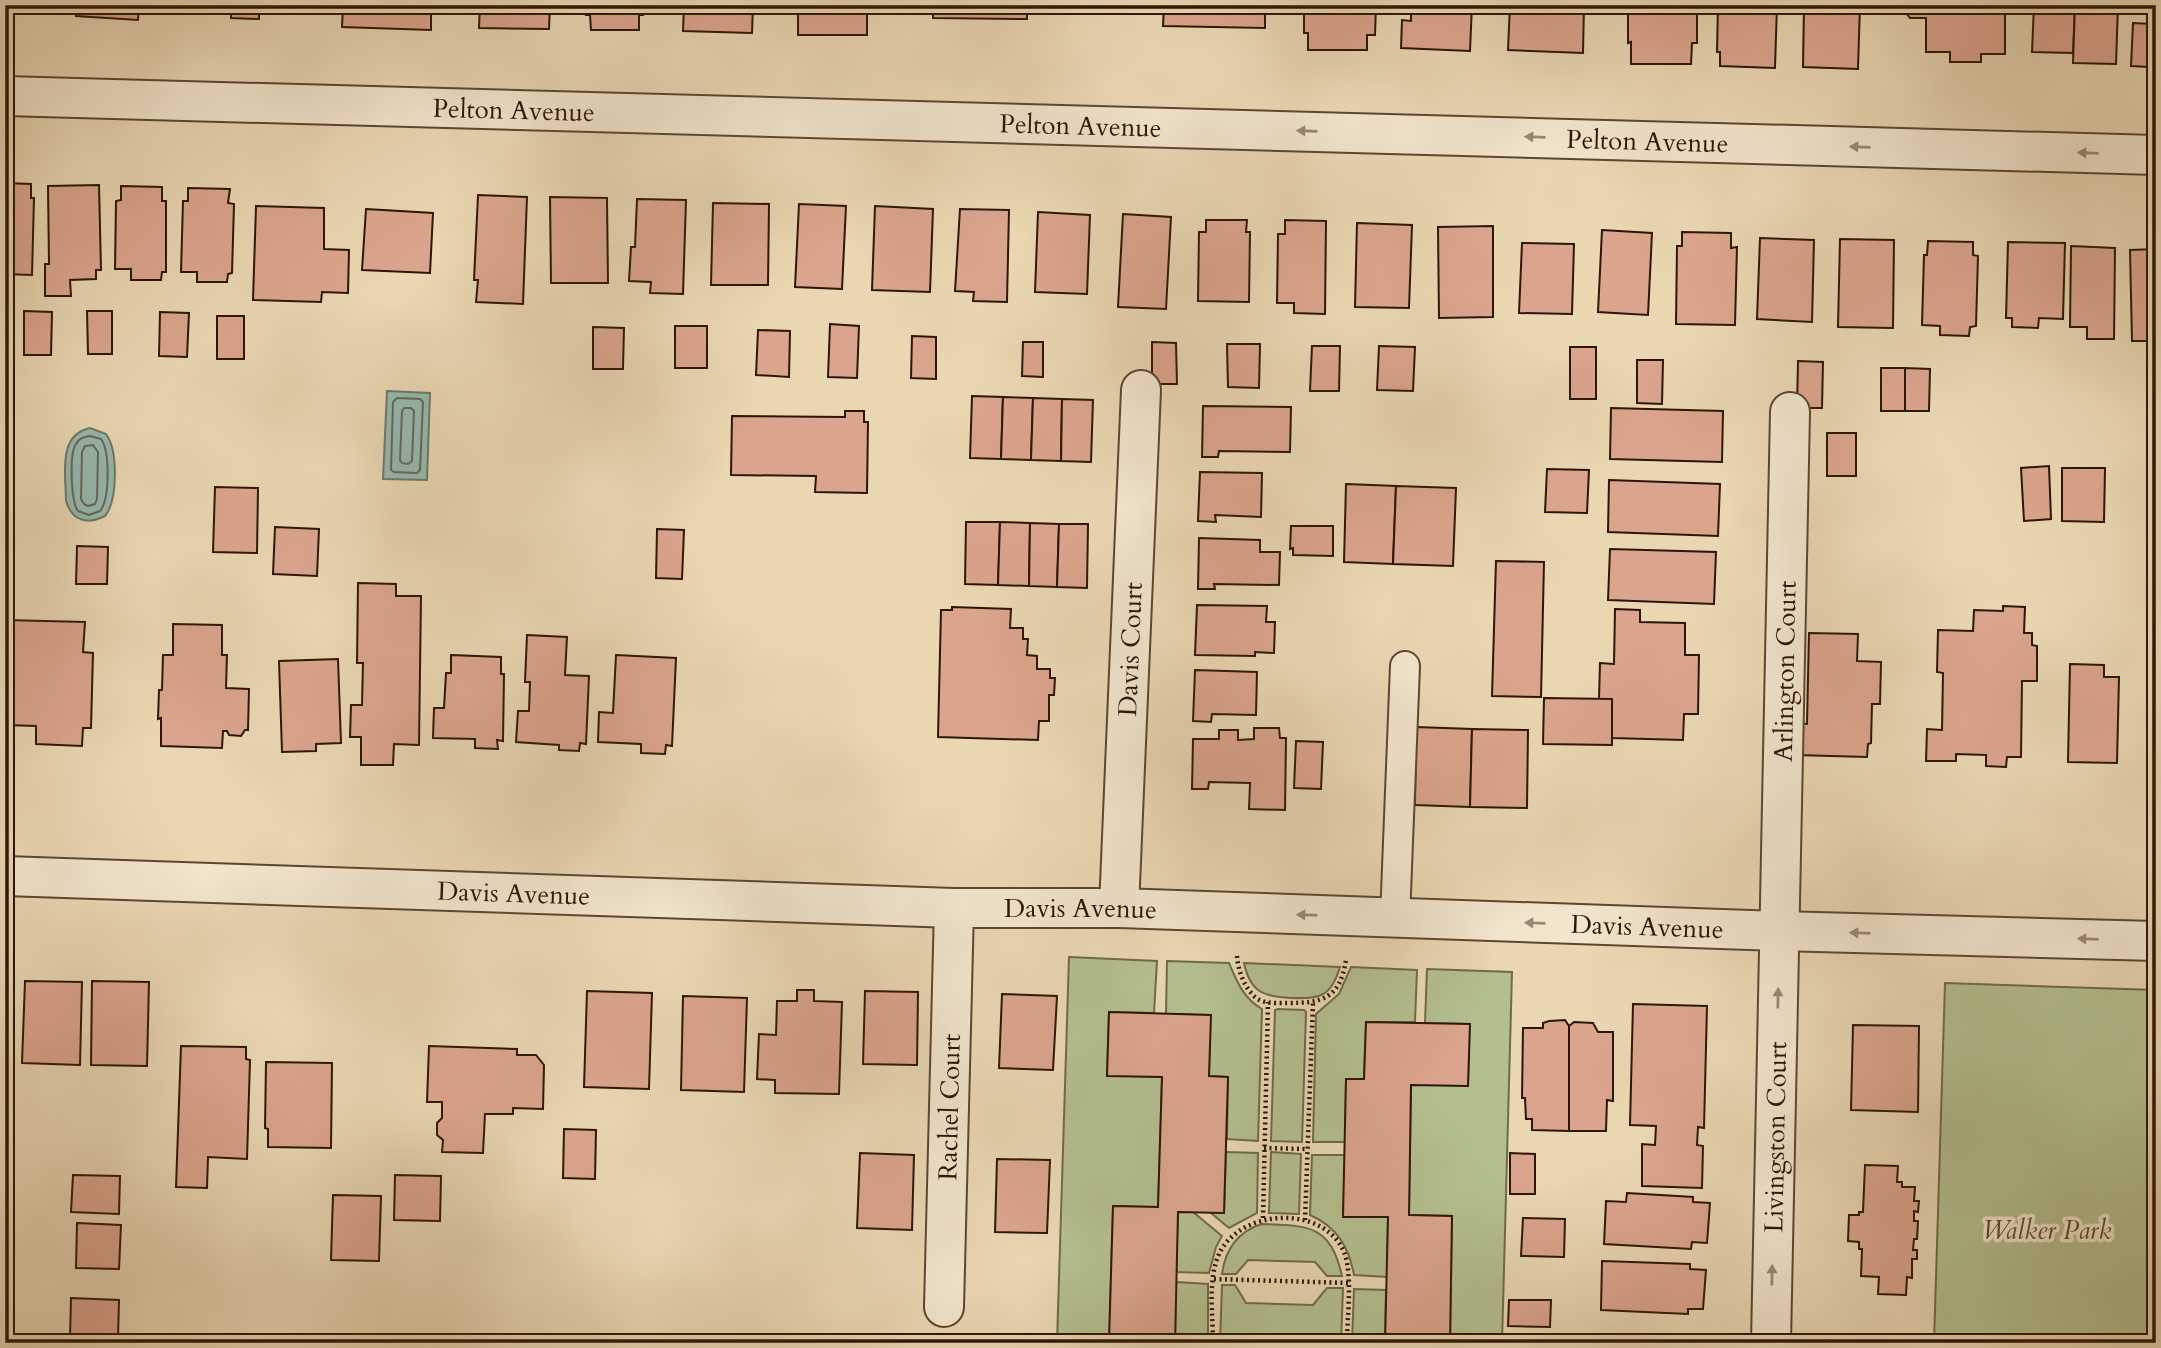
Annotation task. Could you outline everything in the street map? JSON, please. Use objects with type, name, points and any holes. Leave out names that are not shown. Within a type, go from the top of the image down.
[{"type":"street","name":"Pelton Avenue","points":[[5,96],[2156,155]]},
{"type":"street","name":"Davis Court","points":[[1119,908],[1141,390]]},
{"type":"street","name":"Arlington Court","points":[[1779,931],[1790,412]]},
{"type":"street","name":"Davis Avenue","points":[[5,876],[954,908],[1119,908],[2156,941]]},
{"type":"street","name":"Rachel Court","points":[[944,1307],[954,908]]},
{"type":"street","name":"Livingston Court","points":[[1771,1343],[1779,931]]},
{"type":"lane","points":[[1395,918],[1405,666]]},
{"type":"path","points":[[1236,952],[1238,967],[1250,991],[1256,998],[1268,1002],[1313,1003],[1329,995],[1337,987],[1347,956]]},
{"type":"path","points":[[1263,1218],[1268,1002]]},
{"type":"path","points":[[1305,1220],[1313,1003]]},
{"type":"path","points":[[1264,1148],[1308,1149]]},
{"type":"path","points":[[1213,1343],[1214,1279],[1218,1256],[1228,1238],[1240,1228],[1263,1218],[1305,1220],[1330,1233],[1343,1252],[1348,1283],[1347,1343]]},
{"type":"path","points":[[1214,1279],[1348,1283]]},
{"type":"green space","points":[[1069,957],[1157,961],[1154,1013],[1109,1012],[1107,1075],[1162,1077],[1158,1207],[1113,1206],[1109,1343],[1057,1343]]},
{"type":"green space","points":[[1167,961],[1229,963],[1246,995],[1262,1009],[1258,1141],[1227,1139],[1228,1077],[1209,1076],[1210,1015],[1166,1014]]},
{"type":"green space","points":[[1244,963],[1340,967],[1333,985],[1323,994],[1310,998],[1291,998],[1266,994],[1254,987]]},
{"type":"green space","points":[[1351,967],[1417,970],[1415,1022],[1366,1022],[1364,1079],[1346,1080],[1345,1142],[1313,1142],[1316,1014],[1339,994]]},
{"type":"green space","points":[[1427,969],[1512,972],[1502,1343],[1450,1343],[1452,1216],[1409,1215],[1411,1085],[1468,1085],[1469,1024],[1425,1023]]},
{"type":"green space","name":"Walker Park","points":[[1945,983],[2156,990],[2156,1343],[1934,1343]]},
{"type":"green space","points":[[1275,1010],[1306,1012],[1302,1142],[1271,1141]]},
{"type":"green space","points":[[1226,1152],[1258,1153],[1257,1213],[1229,1228],[1211,1213],[1224,1213]]},
{"type":"green space","points":[[1271,1152],[1301,1154],[1299,1214],[1269,1213]]},
{"type":"green space","points":[[1312,1155],[1345,1155],[1343,1216],[1388,1217],[1387,1277],[1354,1275],[1349,1256],[1340,1239],[1328,1226],[1310,1215]]},
{"type":"green space","points":[[1178,1212],[1193,1212],[1222,1236],[1209,1273],[1176,1272]]},
{"type":"green space","points":[[1262,1224],[1315,1231],[1331,1246],[1342,1276],[1327,1276],[1315,1262],[1248,1260],[1236,1274],[1222,1274],[1226,1257],[1234,1243],[1246,1231]]},
{"type":"green space","points":[[1176,1282],[1208,1284],[1208,1343],[1175,1343]]},
{"type":"green space","points":[[1222,1285],[1235,1285],[1246,1303],[1313,1305],[1327,1288],[1343,1288],[1341,1343],[1220,1343]]},
{"type":"green space","points":[[1354,1289],[1386,1290],[1385,1343],[1352,1343]]},
{"type":"water","points":[[387,391],[430,393],[427,480],[383,479]]},
{"type":"water","points":[[90,428],[106,434],[110,441],[115,475],[112,499],[105,516],[86,520],[76,517],[66,501],[65,468],[72,439],[79,432]]},
{"type":"building","points":[[76,5],[139,5],[138,20],[76,16]]},
{"type":"building","points":[[179,5],[289,5],[289,12],[259,12],[259,19],[231,18],[231,13],[179,11]]},
{"type":"building","points":[[343,5],[431,5],[431,30],[342,27]]},
{"type":"building","points":[[480,5],[550,5],[549,29],[479,28]]},
{"type":"building","points":[[587,5],[643,5],[643,15],[639,15],[639,30],[591,30],[590,15],[586,15]]},
{"type":"building","points":[[684,5],[753,5],[752,33],[683,31]]},
{"type":"building","points":[[798,5],[867,5],[867,35],[798,35]]},
{"type":"building","points":[[933,5],[1027,5],[1027,19],[933,18]]},
{"type":"building","points":[[1164,5],[1265,5],[1265,28],[1163,26]]},
{"type":"building","points":[[1304,5],[1376,5],[1375,35],[1367,35],[1367,50],[1308,50],[1308,33],[1304,33]]},
{"type":"building","points":[[1411,5],[1472,5],[1470,51],[1401,48],[1402,20],[1411,21]]},
{"type":"building","points":[[1510,5],[1584,5],[1583,53],[1508,50]]},
{"type":"building","points":[[1628,5],[1697,5],[1697,43],[1692,43],[1691,64],[1631,64]]},
{"type":"building","points":[[1718,5],[1777,5],[1775,68],[1720,66],[1720,52],[1717,52]]},
{"type":"building","points":[[1804,5],[1860,5],[1858,69],[1803,67]]},
{"type":"building","points":[[1900,5],[2005,5],[2005,54],[1981,54],[1981,62],[1950,62],[1950,52],[1926,52],[1926,18],[1910,18]]},
{"type":"building","points":[[2034,5],[2075,5],[2073,53],[2032,52]]},
{"type":"building","points":[[2075,5],[2118,5],[2116,64],[2073,63]]},
{"type":"building","points":[[2152,5],[2156,5],[2156,70],[2131,66],[2133,23],[2152,24]]},
{"type":"building","points":[[5,183],[31,184],[31,198],[34,198],[32,275],[5,274]]},
{"type":"building","points":[[99,185],[101,270],[96,270],[96,279],[70,280],[71,296],[45,296],[45,264],[49,264],[48,186]]},
{"type":"building","points":[[121,186],[162,187],[162,201],[166,201],[166,272],[162,272],[161,280],[131,280],[131,269],[115,269],[116,201],[121,200]]},
{"type":"building","points":[[188,188],[230,189],[228,203],[234,204],[232,273],[228,274],[227,282],[197,282],[197,272],[181,272],[183,201],[188,201]]},
{"type":"building","points":[[478,195],[527,197],[523,304],[476,302],[478,280],[474,280]]},
{"type":"building","points":[[550,197],[607,198],[608,283],[551,283]]},
{"type":"building","points":[[637,199],[686,200],[683,294],[650,293],[651,282],[629,281],[631,247],[635,247]]},
{"type":"building","points":[[713,203],[769,204],[768,285],[711,285]]},
{"type":"building","points":[[799,204],[846,206],[842,289],[795,287]]},
{"type":"building","points":[[256,206],[324,208],[324,249],[349,250],[348,293],[322,292],[321,302],[253,300]]},
{"type":"building","points":[[875,206],[933,209],[930,292],[872,290]]},
{"type":"building","points":[[366,209],[433,213],[430,273],[362,270]]},
{"type":"building","points":[[960,209],[1009,210],[1007,302],[973,301],[974,292],[955,291]]},
{"type":"building","points":[[1038,212],[1090,215],[1087,294],[1035,292]]},
{"type":"building","points":[[1123,214],[1171,217],[1166,309],[1118,307]]},
{"type":"building","points":[[1206,220],[1247,220],[1246,232],[1250,232],[1249,302],[1198,301],[1199,232],[1206,232]]},
{"type":"building","points":[[1285,220],[1326,221],[1325,314],[1294,313],[1294,303],[1277,303],[1278,234],[1285,234]]},
{"type":"building","points":[[1357,223],[1412,225],[1409,308],[1355,307]]},
{"type":"building","points":[[1493,226],[1493,317],[1439,318],[1438,227]]},
{"type":"building","points":[[1602,230],[1652,233],[1648,315],[1598,312]]},
{"type":"building","points":[[1682,232],[1731,233],[1731,248],[1737,247],[1735,325],[1676,324],[1677,246],[1682,246]]},
{"type":"building","points":[[1760,238],[1814,240],[1812,322],[1757,319]]},
{"type":"building","points":[[1840,239],[1894,240],[1893,328],[1838,327]]},
{"type":"building","points":[[1928,241],[1973,242],[1973,255],[1978,256],[1976,326],[1970,327],[1969,336],[1940,335],[1940,326],[1922,325],[1924,255],[1927,255]]},
{"type":"building","points":[[2008,242],[2065,243],[2063,319],[2039,318],[2038,328],[2012,327],[2012,318],[2006,318]]},
{"type":"building","points":[[1522,243],[1574,244],[1572,314],[1519,313]]},
{"type":"building","points":[[2071,246],[2115,248],[2114,339],[2087,339],[2087,327],[2070,327]]},
{"type":"building","points":[[2156,249],[2156,341],[2132,341],[2130,250]]},
{"type":"building","points":[[24,311],[52,312],[51,355],[24,355]]},
{"type":"building","points":[[87,311],[112,311],[112,354],[88,354]]},
{"type":"building","points":[[160,312],[189,313],[187,357],[159,356]]},
{"type":"building","points":[[217,316],[244,316],[244,359],[217,359]]},
{"type":"building","points":[[830,324],[859,326],[857,378],[828,377]]},
{"type":"building","points":[[675,326],[707,326],[707,368],[675,368]]},
{"type":"building","points":[[593,327],[624,328],[623,369],[593,369]]},
{"type":"building","points":[[758,330],[790,331],[789,377],[756,375]]},
{"type":"building","points":[[912,336],[936,337],[936,379],[911,378]]},
{"type":"building","points":[[1023,342],[1043,342],[1043,377],[1022,376]]},
{"type":"building","points":[[1152,342],[1176,343],[1177,384],[1152,384]]},
{"type":"building","points":[[1227,344],[1260,344],[1259,388],[1228,387]]},
{"type":"building","points":[[1312,346],[1340,346],[1339,391],[1310,391]]},
{"type":"building","points":[[1379,346],[1415,347],[1413,391],[1377,390]]},
{"type":"building","points":[[1570,347],[1596,347],[1596,399],[1570,399]]},
{"type":"building","points":[[1637,360],[1663,360],[1662,404],[1637,403]]},
{"type":"building","points":[[1798,361],[1823,362],[1822,408],[1797,408]]},
{"type":"building","points":[[1881,368],[1905,368],[1905,411],[1881,411]]},
{"type":"building","points":[[1905,368],[1930,369],[1929,411],[1905,411]]},
{"type":"building","points":[[972,396],[1003,397],[1001,459],[970,458]]},
{"type":"building","points":[[1003,397],[1033,398],[1031,460],[1001,459]]},
{"type":"building","points":[[1033,398],[1062,399],[1061,461],[1031,460]]},
{"type":"building","points":[[1062,399],[1093,400],[1091,462],[1061,461]]},
{"type":"building","points":[[1203,406],[1291,407],[1290,452],[1219,451],[1218,457],[1202,457]]},
{"type":"building","points":[[1611,408],[1723,411],[1722,462],[1610,459]]},
{"type":"building","points":[[845,411],[864,411],[864,422],[868,422],[867,493],[815,492],[816,476],[731,475],[732,416],[845,417]]},
{"type":"building","points":[[1827,433],[1856,433],[1856,476],[1827,476]]},
{"type":"building","points":[[2049,466],[2051,519],[2024,521],[2021,468]]},
{"type":"building","points":[[2062,468],[2105,468],[2104,522],[2062,521]]},
{"type":"building","points":[[1547,469],[1589,470],[1587,513],[1545,512]]},
{"type":"building","points":[[1200,472],[1262,473],[1261,517],[1215,515],[1216,522],[1198,521]]},
{"type":"building","points":[[1609,480],[1720,484],[1718,536],[1608,532]]},
{"type":"building","points":[[1346,484],[1396,486],[1393,564],[1344,562]]},
{"type":"building","points":[[1396,486],[1456,488],[1453,566],[1393,564]]},
{"type":"building","points":[[215,487],[258,488],[257,553],[213,552]]},
{"type":"building","points":[[966,522],[1000,522],[998,585],[965,584]]},
{"type":"building","points":[[1000,522],[1030,523],[1029,586],[998,585]]},
{"type":"building","points":[[1030,523],[1059,524],[1057,587],[1029,586]]},
{"type":"building","points":[[1059,524],[1088,524],[1087,588],[1057,587]]},
{"type":"building","points":[[1291,526],[1333,526],[1333,556],[1293,555],[1293,548],[1290,549]]},
{"type":"building","points":[[275,527],[319,529],[317,576],[273,574]]},
{"type":"building","points":[[657,529],[684,530],[682,579],[656,578]]},
{"type":"building","points":[[1199,538],[1260,540],[1260,552],[1280,552],[1279,585],[1214,584],[1215,589],[1198,589]]},
{"type":"building","points":[[77,546],[108,547],[107,584],[76,584]]},
{"type":"building","points":[[1610,549],[1716,552],[1714,604],[1608,600]]},
{"type":"building","points":[[1496,561],[1544,562],[1541,697],[1492,696]]},
{"type":"building","points":[[358,583],[396,584],[396,596],[421,596],[419,745],[394,744],[393,765],[361,765],[361,737],[350,737],[351,705],[362,705],[363,663],[357,663]]},
{"type":"building","points":[[1197,605],[1267,606],[1266,622],[1275,622],[1274,653],[1255,652],[1255,656],[1195,655]]},
{"type":"building","points":[[2003,606],[2025,607],[2024,633],[2032,633],[2032,645],[2037,646],[2037,681],[2022,681],[2021,757],[2007,757],[2006,767],[1986,766],[1986,755],[1956,754],[1956,761],[1926,761],[1927,729],[1942,730],[1943,673],[1937,672],[1938,630],[1973,631],[1974,610],[2003,611]]},
{"type":"building","points":[[952,607],[1011,609],[1010,628],[1023,628],[1023,639],[1028,639],[1027,655],[1037,656],[1037,669],[1050,669],[1050,678],[1055,678],[1054,695],[1049,695],[1049,721],[1039,721],[1038,740],[938,737],[941,610],[952,610]]},
{"type":"building","points":[[1615,609],[1640,610],[1640,622],[1685,623],[1685,655],[1699,655],[1698,714],[1684,714],[1683,740],[1612,738],[1612,699],[1599,699],[1600,663],[1614,664]]},
{"type":"building","points":[[5,620],[85,622],[83,652],[93,653],[91,728],[83,728],[82,746],[36,744],[36,726],[5,725]]},
{"type":"building","points":[[173,624],[222,625],[222,655],[227,655],[226,688],[249,689],[248,730],[241,736],[229,735],[227,731],[223,731],[222,748],[161,746],[159,690],[162,690],[163,655],[173,655]]},
{"type":"building","points":[[1809,633],[1858,634],[1857,661],[1881,662],[1880,704],[1872,704],[1871,743],[1868,744],[1867,757],[1796,755],[1797,723],[1807,724]]},
{"type":"building","points":[[527,635],[567,637],[565,675],[589,676],[586,744],[580,743],[579,751],[559,750],[559,745],[516,742],[518,711],[529,711],[530,682],[525,682]]},
{"type":"building","points":[[451,655],[501,657],[501,674],[504,674],[503,741],[497,740],[498,749],[475,748],[475,739],[433,738],[434,708],[444,708],[446,673],[451,673]]},
{"type":"building","points":[[616,655],[676,658],[672,746],[666,745],[665,754],[641,753],[641,744],[598,742],[599,712],[613,713]]},
{"type":"building","points":[[338,659],[341,743],[316,744],[316,751],[282,752],[279,661]]},
{"type":"building","points":[[2070,664],[2104,665],[2104,677],[2119,677],[2117,763],[2068,762]]},
{"type":"building","points":[[1195,670],[1257,672],[1256,715],[1212,714],[1211,722],[1193,721]]},
{"type":"building","points":[[1544,698],[1612,699],[1612,745],[1543,744]]},
{"type":"building","points":[[1416,727],[1472,729],[1470,807],[1415,805]]},
{"type":"building","points":[[1254,728],[1279,728],[1280,738],[1286,738],[1285,810],[1249,809],[1250,783],[1209,782],[1208,789],[1192,789],[1193,739],[1219,739],[1219,730],[1238,730],[1238,740],[1254,739]]},
{"type":"building","points":[[1472,729],[1528,730],[1527,808],[1470,807]]},
{"type":"building","points":[[1296,741],[1323,742],[1321,789],[1294,788]]},
{"type":"building","points":[[5,979],[7,996],[10,995],[9,1062],[5,1062]]},
{"type":"building","points":[[25,981],[82,982],[80,1065],[22,1063]]},
{"type":"building","points":[[92,981],[149,982],[147,1066],[91,1065]]},
{"type":"building","points":[[797,990],[814,990],[814,1001],[842,1002],[839,1094],[775,1093],[775,1080],[757,1079],[759,1034],[776,1035],[777,1001],[797,1001]]},
{"type":"building","points":[[587,991],[652,993],[649,1089],[584,1087]]},
{"type":"building","points":[[865,991],[918,992],[917,1065],[863,1064]]},
{"type":"building","points":[[1002,994],[1057,996],[1053,1070],[999,1068]]},
{"type":"building","points":[[683,996],[747,998],[744,1092],[681,1090]]},
{"type":"building","points":[[1633,1004],[1707,1006],[1704,1128],[1698,1127],[1697,1145],[1703,1146],[1702,1188],[1642,1186],[1642,1144],[1655,1145],[1656,1126],[1630,1125]]},
{"type":"building","points":[[1109,1012],[1211,1015],[1209,1076],[1228,1077],[1224,1213],[1178,1212],[1175,1343],[1109,1343],[1113,1206],[1158,1207],[1162,1077],[1107,1076]]},
{"type":"building","points":[[1565,1020],[1569,1026],[1569,1131],[1532,1130],[1532,1119],[1526,1119],[1525,1098],[1522,1098],[1523,1028],[1543,1028],[1543,1023]]},
{"type":"building","points":[[1366,1022],[1470,1024],[1468,1086],[1411,1085],[1409,1215],[1452,1216],[1450,1343],[1385,1343],[1388,1217],[1343,1217],[1346,1079],[1364,1079]]},
{"type":"building","points":[[1574,1022],[1593,1023],[1598,1032],[1613,1032],[1613,1101],[1607,1100],[1606,1131],[1569,1131],[1569,1026]]},
{"type":"building","points":[[1853,1025],[1919,1026],[1918,1112],[1851,1110]]},
{"type":"building","points":[[181,1046],[246,1047],[246,1059],[250,1060],[247,1159],[208,1157],[207,1188],[176,1187]]},
{"type":"building","points":[[429,1046],[517,1049],[517,1055],[536,1055],[544,1065],[543,1109],[513,1108],[513,1114],[485,1114],[483,1153],[442,1152],[443,1140],[437,1135],[437,1123],[442,1118],[442,1102],[427,1102]]},
{"type":"building","points":[[266,1062],[332,1063],[331,1148],[268,1147],[268,1129],[265,1128]]},
{"type":"building","points":[[564,1129],[596,1130],[595,1179],[563,1178]]},
{"type":"building","points":[[860,1153],[914,1155],[912,1230],[857,1228]]},
{"type":"building","points":[[1510,1153],[1535,1154],[1535,1194],[1510,1194]]},
{"type":"building","points":[[997,1159],[1050,1160],[1047,1233],[995,1232]]},
{"type":"building","points":[[1865,1165],[1898,1166],[1897,1182],[1902,1182],[1902,1187],[1915,1187],[1914,1201],[1919,1201],[1918,1212],[1914,1211],[1914,1221],[1918,1221],[1913,1250],[1917,1250],[1917,1259],[1912,1259],[1912,1278],[1907,1277],[1906,1295],[1878,1294],[1879,1277],[1861,1276],[1862,1249],[1859,1249],[1859,1242],[1848,1241],[1849,1215],[1863,1212]]},
{"type":"building","points":[[73,1175],[120,1176],[119,1214],[71,1212]]},
{"type":"building","points":[[395,1175],[441,1176],[440,1221],[394,1220]]},
{"type":"building","points":[[1627,1193],[1693,1197],[1693,1202],[1710,1203],[1707,1243],[1692,1242],[1691,1249],[1604,1244],[1606,1201],[1626,1202]]},
{"type":"building","points":[[333,1195],[381,1196],[379,1261],[331,1260]]},
{"type":"building","points":[[1523,1218],[1565,1219],[1564,1257],[1521,1256]]},
{"type":"building","points":[[77,1223],[121,1225],[119,1269],[76,1268]]},
{"type":"building","points":[[1602,1261],[1690,1264],[1690,1269],[1706,1270],[1703,1309],[1688,1309],[1688,1314],[1601,1310]]},
{"type":"building","points":[[71,1298],[119,1300],[118,1339],[70,1338]]},
{"type":"building","points":[[1509,1300],[1551,1300],[1550,1327],[1508,1326]]},
{"type":"building","points":[[1507,1334],[1546,1334],[1546,1343],[1507,1343]]}]
